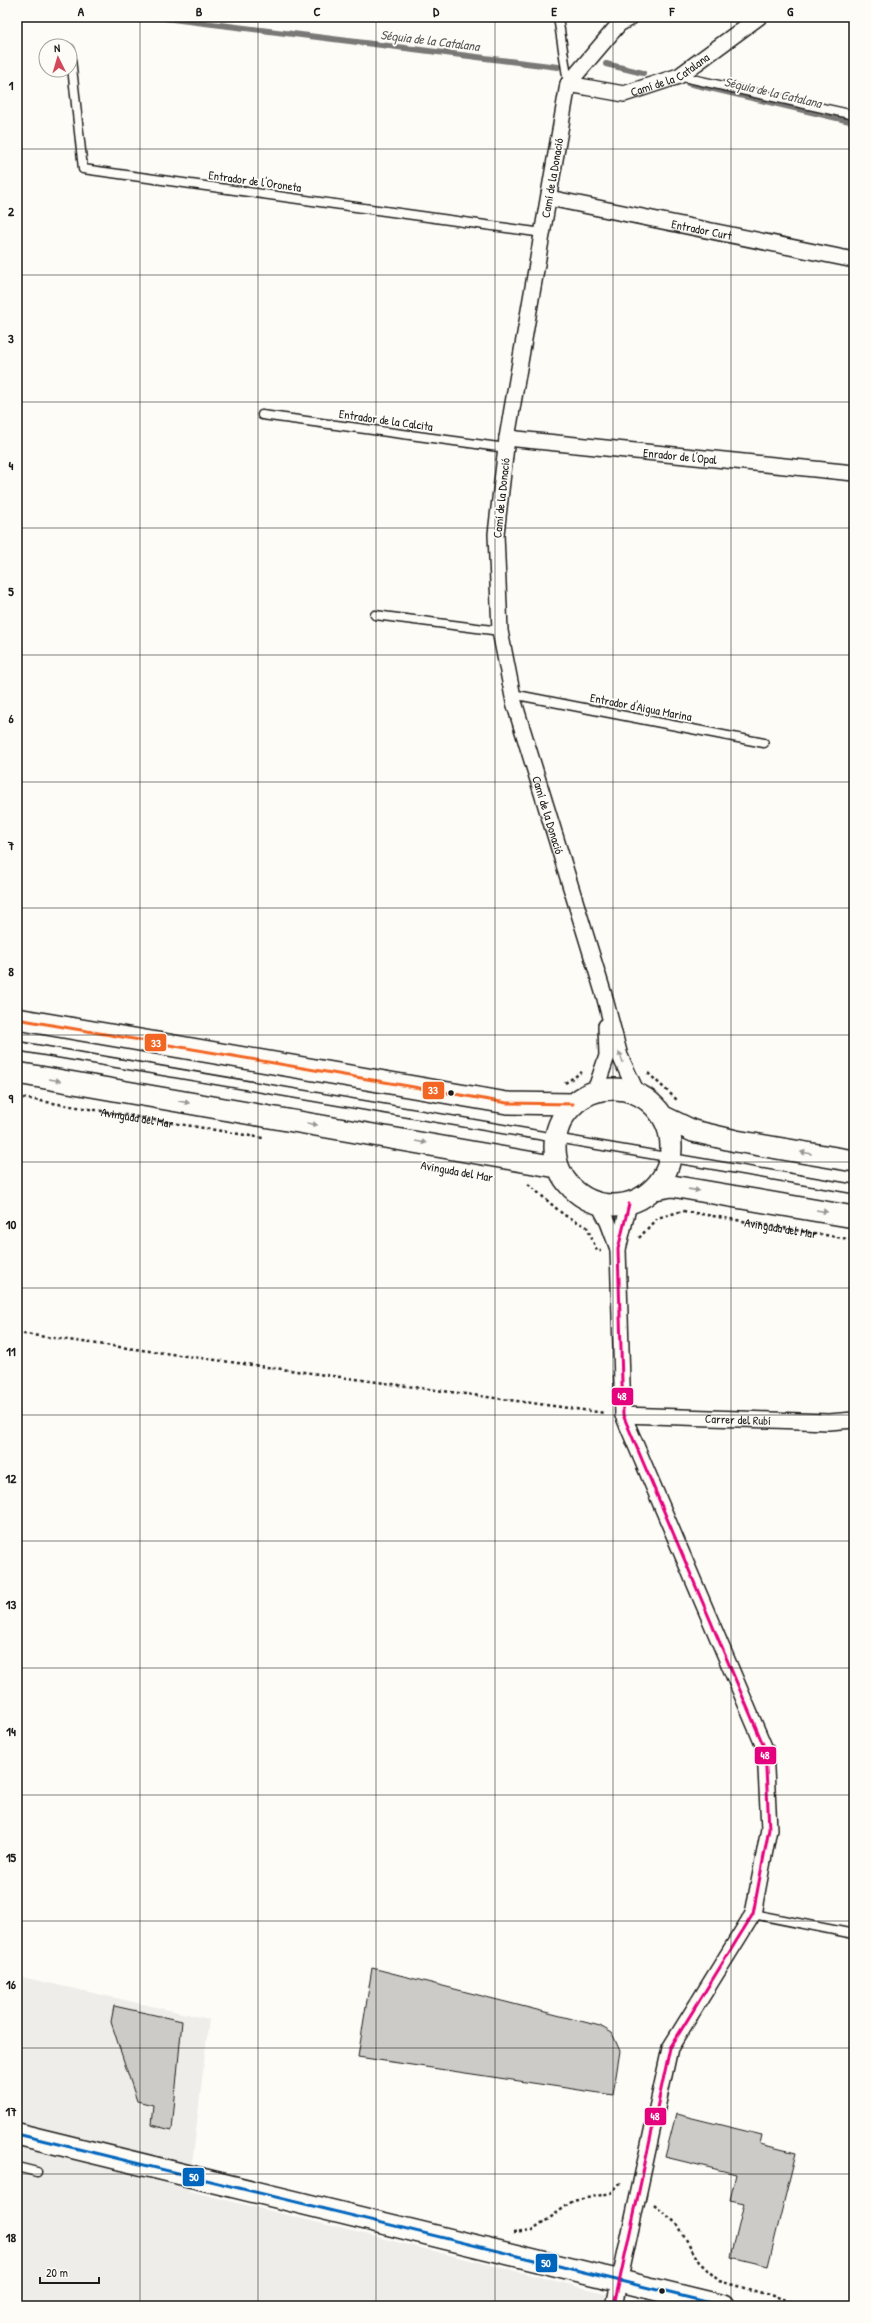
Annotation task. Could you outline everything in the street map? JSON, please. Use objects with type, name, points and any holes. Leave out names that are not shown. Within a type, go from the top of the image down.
[{"type":"main road","points":[[17,1019],[507,1103],[573,1104],[595,1091],[616,1088],[637,1093],[664,1117],[693,1131],[729,1139],[854,1161]]},
{"type":"main road","name":"Avinguda del Mar","points":[[17,1073],[557,1167]]},
{"type":"main road","points":[[573,1104],[555,1138],[557,1167],[573,1191],[599,1205],[614,1206],[629,1204],[655,1189],[666,1173],[672,1158],[670,1138],[664,1117]]},
{"type":"main road","name":"Avinguda del Mar","points":[[655,1189],[672,1186],[854,1216]]},
{"type":"main road","points":[[17,2134],[722,2306]]},
{"type":"street","points":[[568,84],[619,24],[631,17]]},
{"type":"street","name":"Camí de la Catalana","points":[[568,84],[624,94],[679,76],[759,17]]},
{"type":"street","name":"Camí de la Donació","points":[[568,84],[507,443],[496,534],[500,631],[512,694],[604,995],[620,1056],[637,1093]]},
{"type":"street","name":"Entrador Curt","points":[[549,198],[854,260]]},
{"type":"street","name":"Enrador de l'Opal","points":[[507,443],[854,472]]},
{"type":"street","name":"Camí de la Donació","points":[[595,1091],[607,1056],[604,995]]},
{"type":"street","points":[[614,2306],[618,2280],[670,2048],[753,1914],[768,1829],[764,1749],[623,1415],[618,1249],[629,1204]]},
{"type":"street","points":[[599,1205],[608,1222],[618,1249]]},
{"type":"street","name":"Carrer del Rubí","points":[[623,1415],[829,1422],[854,1420]]},
{"type":"lane","points":[[558,17],[568,84]]},
{"type":"lane","points":[[679,76],[854,115]]},
{"type":"lane","name":"Entrador de l'Oroneta","points":[[73,78],[83,169],[543,233]]},
{"type":"lane","name":"Entrador de la Calcita","points":[[262,415],[507,443]]},
{"type":"lane","points":[[375,615],[500,631]]},
{"type":"lane","name":"Entrador d'Aigua Marina","points":[[512,694],[764,743]]},
{"type":"lane","points":[[17,1046],[854,1189]]},
{"type":"lane","points":[[753,1914],[854,1934]]},
{"type":"lane","points":[[17,2167],[37,2172]]},
{"type":"path","points":[[564,1084],[582,1073],[595,1056],[607,1056]]},
{"type":"path","points":[[644,1070],[682,1104]]},
{"type":"path","name":"Avinguda del Mar","points":[[17,1097],[267,1139]]},
{"type":"path","name":"Avinguda del Mar","points":[[522,1182],[530,1184],[564,1215],[587,1227],[597,1251],[630,1248],[657,1218],[683,1211],[854,1240]]},
{"type":"path","points":[[17,1334],[623,1415]]},
{"type":"path","points":[[509,2234],[532,2232],[573,2201],[611,2193],[622,2182],[624,2175]]},
{"type":"path","points":[[652,2199],[655,2206],[678,2225],[699,2262],[718,2281],[809,2306]]},
{"type":"shaded area","points":[[17,1976],[209,2019],[189,2191],[617,2296],[614,2306],[17,2306]]},
{"type":"building","points":[[372,1968],[600,2026],[612,2033],[620,2051],[613,2095],[358,2057]]},
{"type":"building","points":[[114,2006],[182,2021],[172,2130],[151,2125],[153,2105],[137,2101],[111,2022]]},
{"type":"building","points":[[676,2114],[762,2135],[760,2144],[796,2153],[768,2266],[731,2257],[744,2203],[730,2200],[736,2174],[665,2157]]},
{"type":"waterway","name":"Séquia de la Catalana","points":[[156,17],[558,67]]},
{"type":"waterway","name":"Séquia de la Catalana","points":[[606,64],[643,73]]},
{"type":"waterway","name":"Séquia de la Catalana","points":[[688,83],[854,122]]},
{"type":"transit line","name":"33","points":[[17,1019],[507,1103],[573,1104]]},
{"type":"transit line","name":"48","points":[[614,2306],[670,2048],[753,1914],[769,1829],[765,1749],[623,1415],[618,1249],[629,1204]]},
{"type":"transit line","name":"50","points":[[17,2134],[723,2306]]}]
